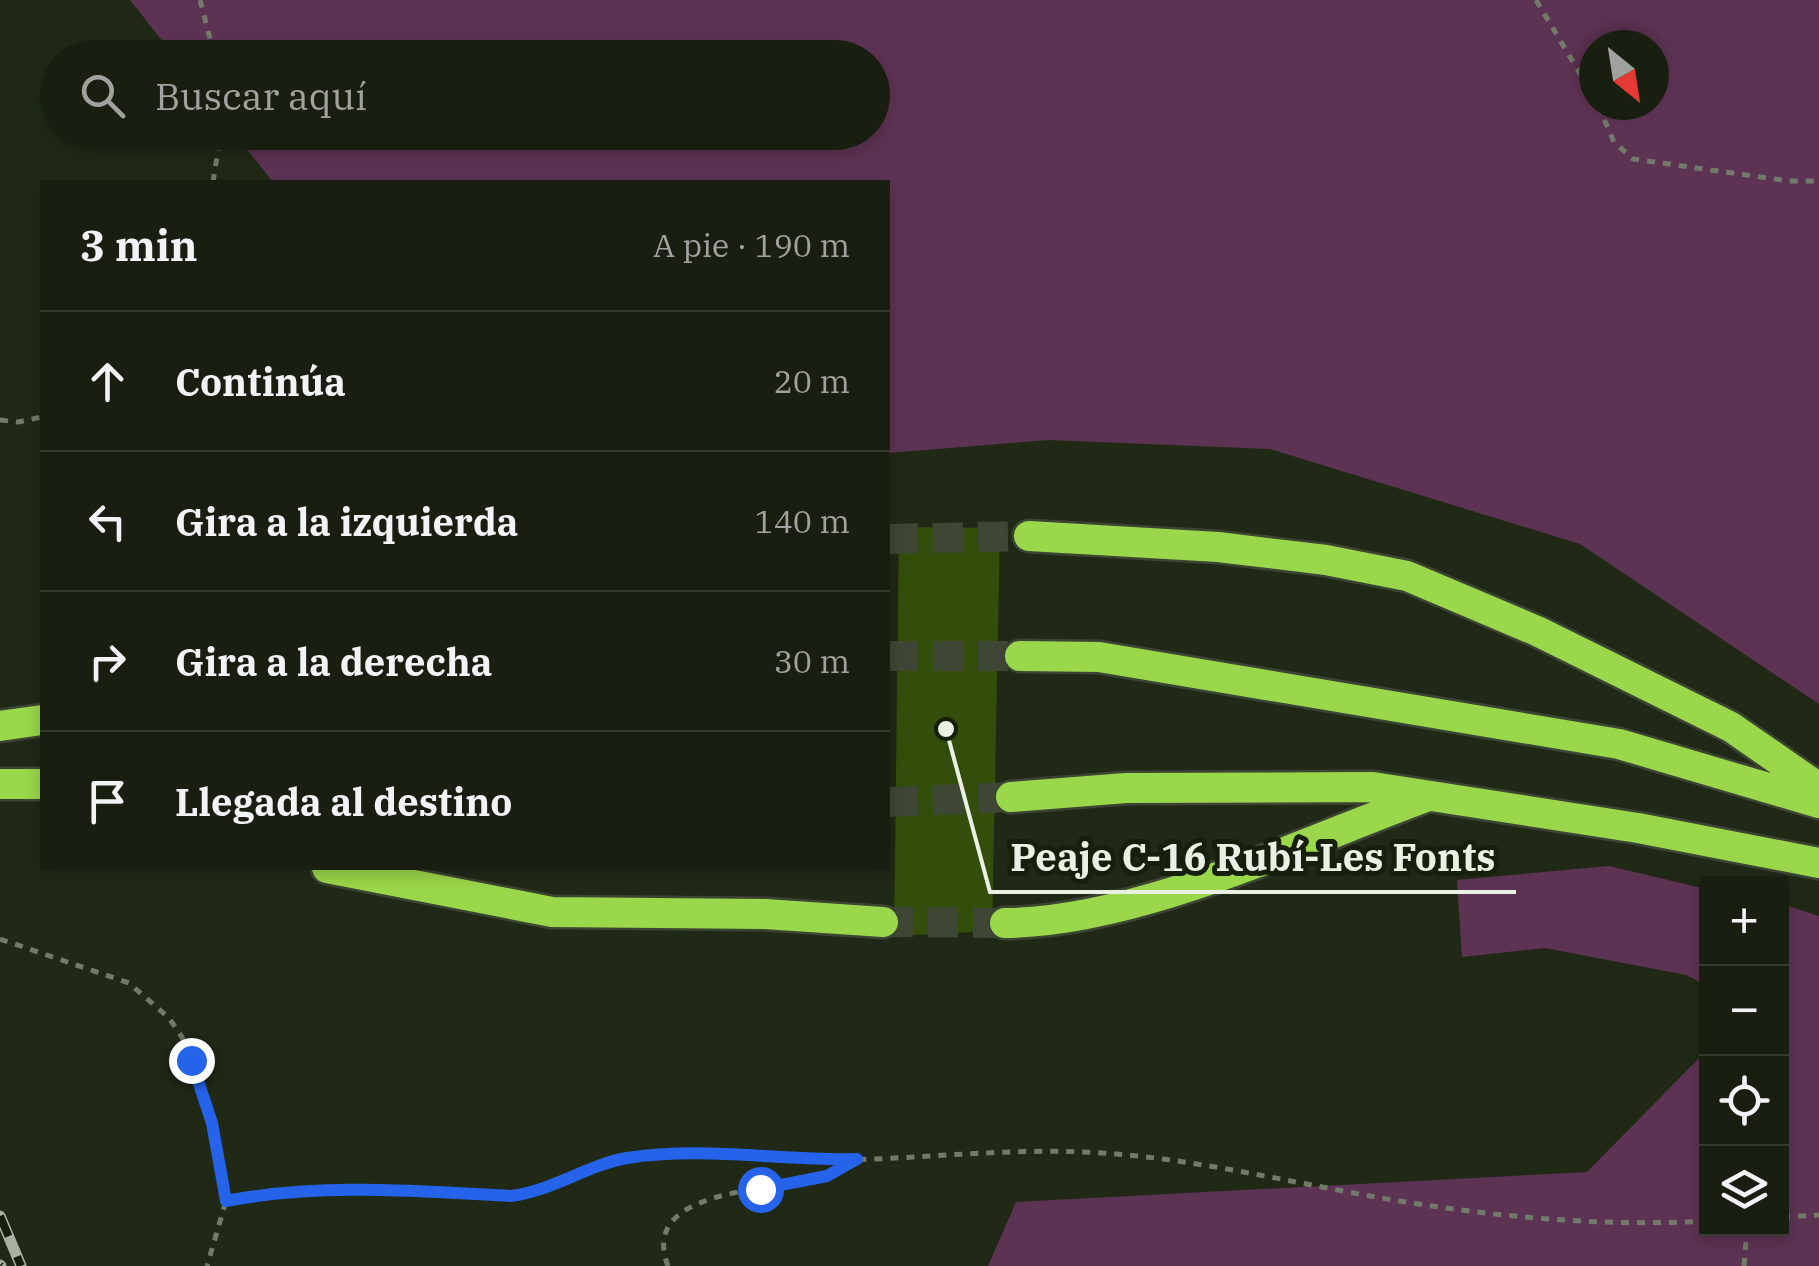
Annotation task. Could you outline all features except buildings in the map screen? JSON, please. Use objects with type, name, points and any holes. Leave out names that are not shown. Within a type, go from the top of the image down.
[{"type":"highway","points":[[1029,536],[1068,534],[1218,547],[1326,560],[1407,576],[1537,631],[1731,727],[1819,788]]},
{"type":"highway","points":[[1020,656],[1100,658],[1619,744],[1819,802]]},
{"type":"highway","points":[[0,726],[40,720]]},
{"type":"highway","points":[[1011,798],[1126,788],[1372,787],[1638,828],[1819,863]]},
{"type":"highway","points":[[1004,924],[1035,923],[1143,902],[1429,796]]},
{"type":"highway","points":[[336,870],[552,912],[766,914],[883,922]]},
{"type":"path","points":[[200,0],[210,40]]},
{"type":"path","points":[[1536,0],[1579,72]]},
{"type":"path","points":[[1604,120],[1614,142],[1634,159],[1788,181],[1819,181]]},
{"type":"path","points":[[213,180],[217,150]]},
{"type":"path","points":[[0,420],[40,418]]},
{"type":"path","points":[[0,939],[129,983],[169,1018],[182,1037],[205,1101],[226,1201],[207,1266]]},
{"type":"path","points":[[226,1201],[302,1190],[390,1189],[511,1196],[529,1194],[611,1162],[648,1156],[857,1159],[1111,1153],[1378,1197],[1570,1222],[1630,1226],[1699,1221]]},
{"type":"path","points":[[668,1266],[666,1236],[682,1210],[708,1200],[827,1176],[857,1159]]},
{"type":"path","points":[[1789,1216],[1819,1214]]},
{"type":"path","points":[[1744,1266],[1746,1236]]},
{"type":"shaded area","points":[[130,0],[1819,0],[1819,704],[1580,544],[1270,449],[1048,440],[890,453],[890,180],[271,180],[248,150],[890,150],[890,40],[162,40]]},
{"type":"shaded area","points":[[1609,866],[1699,887],[1699,982],[1686,975],[1545,948],[1462,957],[1457,880]]},
{"type":"shaded area","points":[[1789,906],[1819,916],[1819,1266],[988,1266],[1016,1202],[1587,1172],[1699,1058],[1699,1236],[1789,1236]]},
{"type":"tunnel","points":[[890,539],[1029,536]]},
{"type":"tunnel","points":[[890,656],[1020,656]]},
{"type":"tunnel","points":[[890,802],[1011,797]]},
{"type":"tunnel","points":[[883,922],[1005,923]]},
{"type":"railway","points":[[0,1216],[21,1266]]},
{"type":"place","name":"Peaje C-16 Rubí-Les Fonts","points":[[946,729]]},
{"type":"route","points":[[191,1060],[212,1123],[226,1201],[302,1190],[390,1189],[511,1196],[529,1194],[611,1162],[648,1156],[857,1159],[827,1176],[760,1189]]}]
